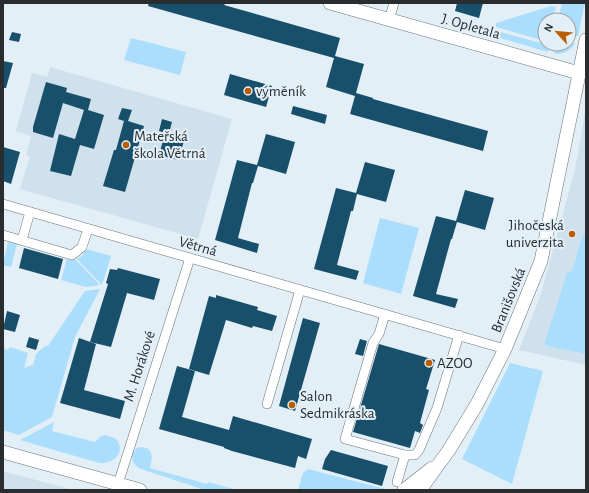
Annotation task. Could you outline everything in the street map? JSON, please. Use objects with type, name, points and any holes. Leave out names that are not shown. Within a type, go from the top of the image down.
[{"type":"street","name":"J. Opletala","points":[[330,3],[579,73]]},
{"type":"street","points":[[390,20],[394,3]]},
{"type":"street","name":"Branišovská","points":[[420,490],[449,450],[477,404],[505,349],[540,260],[586,40]]},
{"type":"street","name":"Větrná","points":[[3,204],[505,349]]},
{"type":"street","points":[[22,240],[30,212]]},
{"type":"street","points":[[3,235],[72,255],[82,248],[88,229]]},
{"type":"street","name":"M. Horákové","points":[[118,484],[190,258]]},
{"type":"street","points":[[268,404],[300,290]]},
{"type":"street","points":[[385,314],[379,334],[373,343],[345,439],[414,456],[437,408],[459,335]]},
{"type":"street","points":[[3,452],[140,490]]},
{"type":"street","points":[[401,486],[405,455]]},
{"type":"street","name":"Branišovská","points":[[401,486],[418,478],[440,462]]},
{"type":"street","name":"Branišovská","points":[[432,490],[440,462]]},
{"type":"shaded area","points":[[562,3],[585,3],[578,36],[577,12],[560,12]]},
{"type":"shaded area","points":[[551,6],[556,7],[554,12],[537,12],[537,39],[496,27],[496,23]]},
{"type":"shaded area","points":[[497,31],[537,42],[537,49],[500,38]]},
{"type":"shaded area","points":[[131,38],[186,52],[180,75],[124,60]]},
{"type":"shaded area","points":[[555,52],[566,52],[561,53],[554,54]]},
{"type":"shaded area","name":"Mateřská škola Větrná","points":[[50,67],[232,119],[198,239],[20,189],[30,156],[26,155],[31,136],[16,131],[32,73],[47,77]]},
{"type":"shaded area","name":"Jihočeská univerzita","points":[[586,107],[586,365],[519,350],[540,297],[575,170]]},
{"type":"shaded area","points":[[380,218],[419,228],[401,294],[363,283]]},
{"type":"shaded area","points":[[583,234],[586,235],[586,354],[544,345],[567,273],[572,272]]},
{"type":"shaded area","points":[[8,242],[17,244],[11,267],[3,265]]},
{"type":"shaded area","points":[[85,249],[111,256],[102,285],[77,259],[83,255]]},
{"type":"shaded area","points":[[67,259],[76,260],[100,285],[86,287],[61,280]]},
{"type":"shaded area","points":[[100,289],[75,337],[52,417],[19,435],[3,430],[3,348],[8,350],[10,347],[28,353],[24,368],[33,365],[36,354],[45,346],[48,346],[85,291]]},
{"type":"shaded area","points":[[510,363],[543,371],[512,484],[462,459]]},
{"type":"shaded area","points":[[54,422],[52,431],[95,442],[100,437],[105,435],[115,438],[120,448],[118,456],[105,463],[99,463],[20,440]]},
{"type":"shaded area","points":[[141,447],[149,449],[152,454],[150,468],[207,484],[208,482],[237,490],[205,490],[138,468],[133,462],[132,454],[137,448]]},
{"type":"shaded area","points":[[308,469],[389,490],[298,490],[303,473]]},
{"type":"shaded area","points":[[3,471],[73,490],[3,490]]},
{"type":"building","points":[[149,3],[220,3],[340,38],[335,56],[364,64],[356,93],[488,131],[483,151],[350,114],[355,96],[326,87],[334,58],[148,6]]},
{"type":"building","points":[[457,3],[483,3],[479,18],[455,11]]},
{"type":"building","points":[[12,32],[21,34],[19,42],[9,40]]},
{"type":"building","points":[[3,61],[13,63],[6,88],[3,88]]},
{"type":"building","name":"výměník","points":[[230,74],[272,86],[266,107],[224,95]]},
{"type":"building","points":[[46,82],[67,88],[66,92],[91,99],[88,110],[104,115],[94,149],[80,145],[71,176],[50,171],[59,134],[75,139],[84,110],[63,103],[53,138],[33,132],[33,127]]},
{"type":"building","points":[[293,106],[327,115],[325,124],[291,114]]},
{"type":"building","points":[[122,108],[132,110],[128,121],[144,126],[125,192],[103,186],[114,150],[116,150],[124,121],[118,119]]},
{"type":"building","points":[[162,119],[172,122],[169,133],[185,138],[178,160],[159,155],[165,133],[159,131]]},
{"type":"building","points":[[266,134],[295,142],[286,174],[258,166],[252,183],[238,238],[259,244],[257,253],[215,240],[237,160],[257,165]]},
{"type":"building","points":[[3,147],[20,152],[11,184],[3,181]]},
{"type":"building","points":[[365,162],[395,170],[386,202],[357,194],[337,265],[359,271],[356,280],[314,269],[336,188],[356,193]]},
{"type":"building","points":[[465,190],[494,198],[485,230],[457,222],[436,294],[458,299],[455,308],[413,296],[436,216],[456,221]]},
{"type":"building","points":[[24,248],[63,259],[58,279],[19,268]]},
{"type":"building","points":[[118,268],[160,279],[154,300],[127,293],[111,347],[90,342],[108,284],[106,283],[110,269],[117,270]]},
{"type":"building","points":[[216,295],[258,307],[257,310],[277,316],[272,331],[253,326],[252,328],[226,320],[209,375],[189,369],[209,296],[216,298]]},
{"type":"building","points":[[7,311],[20,315],[15,332],[3,329]]},
{"type":"building","points":[[303,318],[320,323],[295,411],[279,406]]},
{"type":"building","points":[[29,337],[39,340],[36,350],[26,347]]},
{"type":"building","points":[[79,338],[96,344],[84,390],[125,401],[120,419],[60,403]]},
{"type":"building","points":[[360,339],[367,341],[363,356],[355,354]]},
{"type":"building","points":[[379,344],[435,360],[426,389],[429,390],[420,423],[423,425],[420,433],[415,431],[410,448],[353,432]]},
{"type":"building","points":[[177,366],[195,371],[182,417],[229,430],[233,416],[312,439],[306,459],[298,456],[295,468],[159,429]]},
{"type":"building","points":[[331,450],[388,466],[382,486],[322,469],[325,459]]},
{"type":"place","name":"výměník","points":[[248,91]]},
{"type":"place","name":"Mateřská škola Větrná","points":[[126,145]]},
{"type":"place","name":"Jihočeská univerzita","points":[[572,234]]},
{"type":"place","name":"AZOO","points":[[429,363]]},
{"type":"place","name":"Salon Sedmikráska","points":[[292,405]]}]
